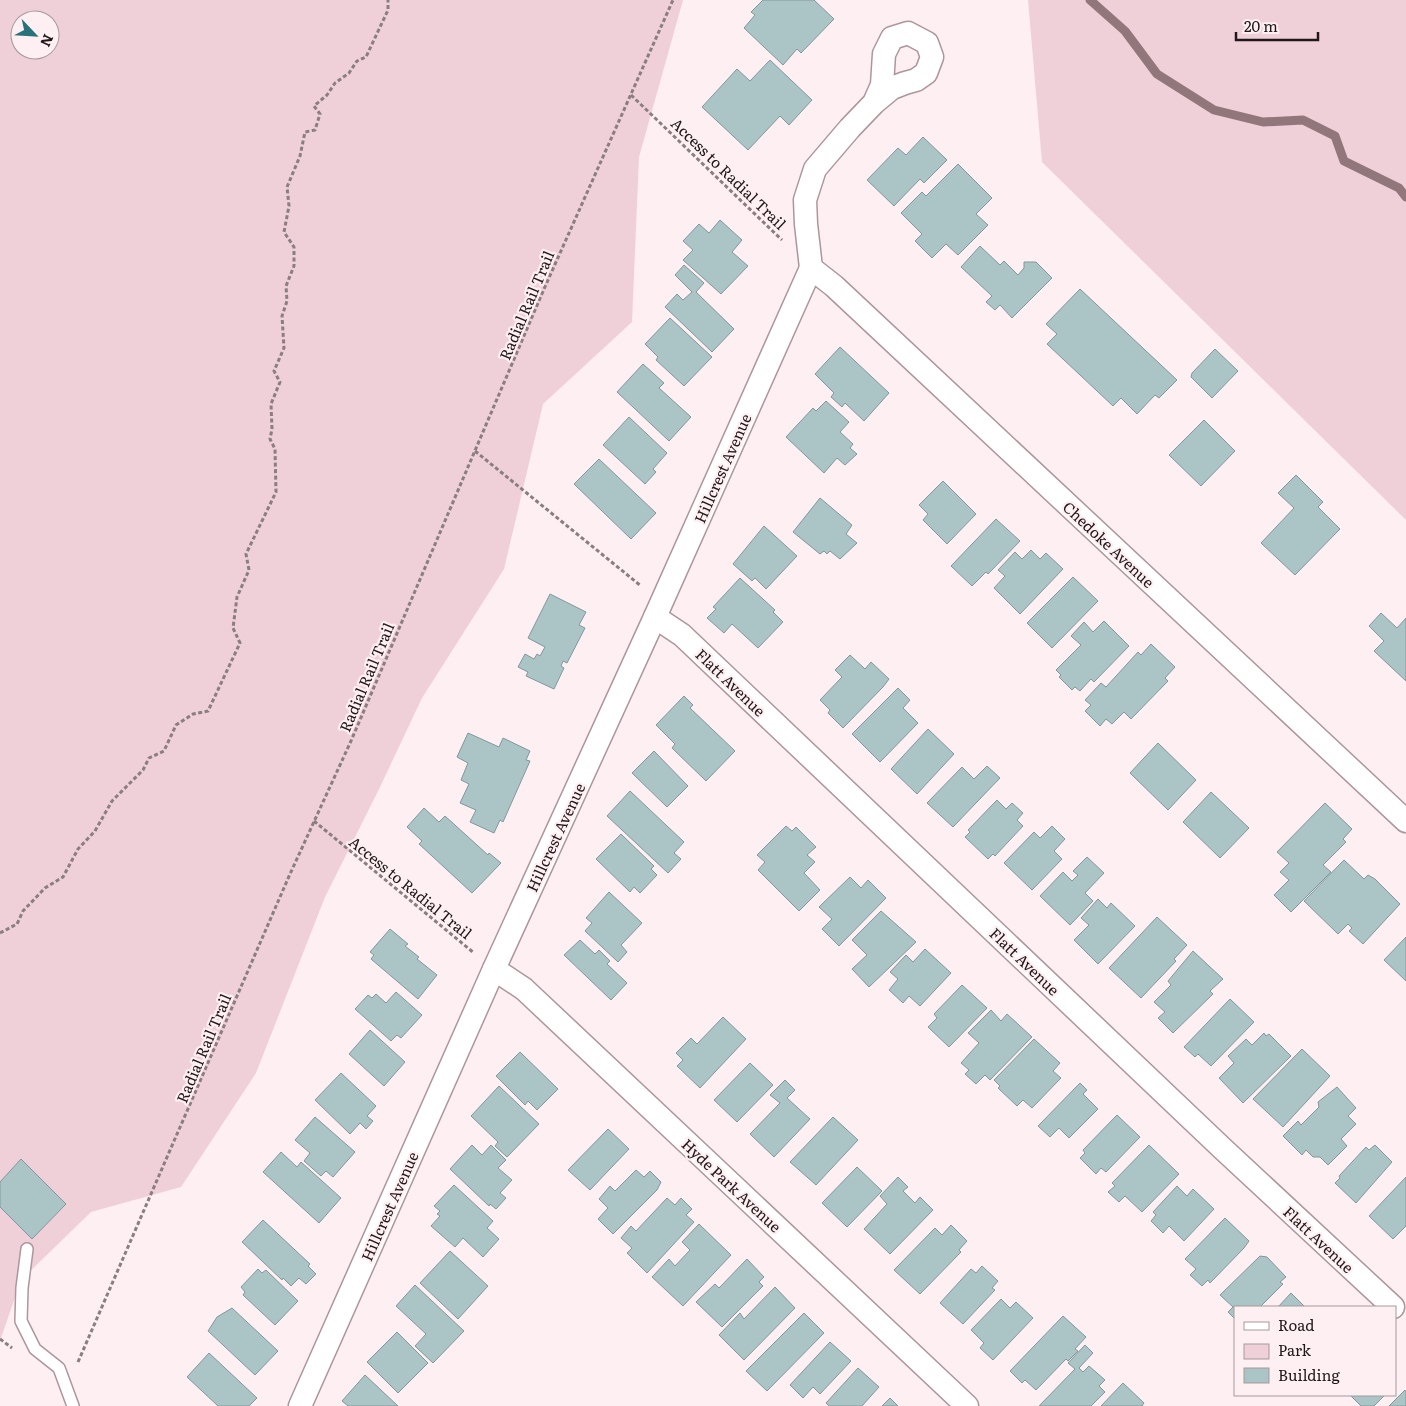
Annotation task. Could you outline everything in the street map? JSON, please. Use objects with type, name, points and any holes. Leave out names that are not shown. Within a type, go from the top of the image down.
[{"type":"street","points":[[811,268],[805,200],[815,169],[874,103]]},
{"type":"street","name":"Hillcrest Avenue","points":[[300,1406],[494,969],[658,610],[811,268]]},
{"type":"street","name":"Chedoke Avenue","points":[[811,268],[834,286],[1406,821]]},
{"type":"street","name":"Flatt Avenue","points":[[658,610],[682,635],[1223,1149],[1392,1306]]},
{"type":"street","name":"Hyde Park Avenue","points":[[494,969],[524,989],[967,1406]]},
{"type":"street","name":"Flatt Avenue","points":[[1396,1310],[1406,1320]]},
{"type":"lane","points":[[27,1249],[22,1288],[21,1321],[35,1349],[59,1368],[73,1406]]},
{"type":"path","points":[[0,933],[17,924],[23,911],[45,888],[63,878],[78,849],[95,831],[112,802],[143,770],[149,758],[164,751],[176,725],[193,714],[208,711],[240,643],[233,628],[237,597],[249,570],[246,554],[276,492],[276,450],[270,439],[272,429],[271,404],[280,382],[274,371],[284,348],[282,316],[287,301],[286,286],[294,266],[294,247],[284,232],[289,206],[287,187],[300,156],[305,132],[315,130],[320,114],[314,106],[327,95],[335,83],[349,73],[357,61],[366,57],[388,10],[388,0]]},
{"type":"path","name":"Radial Rail Trail","points":[[78,1362],[314,821],[351,741],[548,280],[673,0]]},
{"type":"path","name":"Access to Radial Trail","points":[[631,95],[782,240]]},
{"type":"path","points":[[475,451],[658,610]]},
{"type":"path","name":"Access to Radial Trail","points":[[314,821],[494,969]]},
{"type":"green space","points":[[0,0],[683,0],[639,157],[632,322],[543,404],[504,569],[422,698],[325,897],[256,1073],[181,1187],[91,1212],[21,1280],[0,1341]]},
{"type":"green space","points":[[1028,0],[1406,0],[1406,520],[1042,162]]},
{"type":"building","points":[[763,0],[814,0],[834,19],[801,53],[797,49],[783,65],[744,28],[755,15],[751,12]]},
{"type":"building","points":[[770,60],[812,100],[789,125],[780,116],[748,150],[702,107],[737,69],[750,81]]},
{"type":"building","points":[[923,137],[947,160],[924,183],[920,179],[894,206],[867,180],[898,148],[906,155]]},
{"type":"building","points":[[958,164],[992,198],[976,214],[988,225],[958,255],[946,244],[932,258],[915,241],[922,234],[901,213],[922,192],[926,196]]},
{"type":"building","points":[[720,220],[742,240],[732,252],[748,266],[721,294],[683,260],[693,250],[683,241],[699,224],[709,233]]},
{"type":"building","points":[[980,246],[1000,265],[1004,261],[1018,275],[1024,268],[1024,262],[1036,262],[1052,278],[1012,318],[1000,305],[995,310],[986,302],[992,296],[961,267]]},
{"type":"building","points":[[684,265],[704,283],[696,292],[734,329],[712,352],[665,307],[677,294],[683,300],[692,292],[675,275]]},
{"type":"building","points":[[1080,289],[1177,380],[1159,398],[1155,395],[1137,414],[1121,398],[1113,406],[1047,344],[1057,334],[1046,324]]},
{"type":"building","points":[[670,318],[712,357],[684,386],[656,360],[658,357],[645,344]]},
{"type":"building","points":[[840,347],[889,393],[864,421],[845,403],[842,407],[831,397],[834,393],[815,374]]},
{"type":"building","points":[[1215,349],[1238,371],[1212,398],[1191,377],[1192,373]]},
{"type":"building","points":[[643,364],[664,383],[659,388],[691,417],[669,441],[617,392]]},
{"type":"building","points":[[826,401],[849,422],[840,432],[853,444],[850,448],[857,454],[845,465],[837,458],[824,473],[786,437],[813,408],[816,411]]},
{"type":"building","points":[[629,417],[667,453],[653,469],[656,472],[645,484],[603,445]]},
{"type":"building","points":[[1204,420],[1235,451],[1201,486],[1169,455]]},
{"type":"building","points":[[599,459],[656,513],[631,539],[574,484]]},
{"type":"building","points":[[1296,475],[1323,502],[1318,507],[1340,529],[1295,575],[1261,543],[1294,508],[1278,493]]},
{"type":"building","points":[[943,481],[976,514],[947,544],[923,520],[928,514],[919,505]]},
{"type":"building","points":[[820,498],[852,525],[846,534],[857,543],[840,559],[830,551],[827,554],[824,551],[820,554],[793,532]]},
{"type":"building","points":[[996,519],[1020,541],[988,574],[986,572],[972,586],[951,566]]},
{"type":"building","points":[[764,526],[797,556],[766,589],[755,578],[752,581],[733,564]]},
{"type":"building","points":[[1031,550],[1040,559],[1046,553],[1063,569],[1020,614],[994,588],[1005,576],[998,570],[1015,552],[1022,559]]},
{"type":"building","points":[[1073,577],[1098,601],[1052,648],[1027,623]]},
{"type":"building","points":[[740,578],[775,610],[773,612],[783,622],[758,648],[732,624],[724,633],[707,618],[716,609],[713,607]]},
{"type":"building","points":[[550,594],[586,612],[579,625],[585,628],[567,663],[563,661],[561,666],[564,668],[554,689],[526,676],[528,672],[518,667],[525,654],[534,659],[537,654],[540,656],[545,647],[528,638]]},
{"type":"building","points":[[1381,613],[1397,628],[1406,618],[1406,681],[1374,651],[1384,641],[1369,626]]},
{"type":"building","points":[[1104,621],[1129,646],[1094,682],[1091,679],[1080,691],[1075,687],[1072,690],[1059,677],[1061,675],[1056,670],[1081,645],[1071,636],[1084,622],[1093,632]]},
{"type":"building","points":[[1151,644],[1175,667],[1165,678],[1168,681],[1131,719],[1124,712],[1112,724],[1106,719],[1100,726],[1085,711],[1091,705],[1085,700],[1101,683],[1106,687],[1138,652],[1141,655]]},
{"type":"building","points":[[850,655],[865,669],[871,662],[889,679],[843,728],[828,713],[830,710],[820,700],[842,677],[835,670]]},
{"type":"building","points":[[898,688],[910,700],[903,708],[918,723],[880,762],[852,734]]},
{"type":"building","points":[[684,696],[693,705],[690,708],[735,751],[706,781],[672,748],[675,744],[656,725]]},
{"type":"building","points":[[928,729],[954,754],[917,794],[891,769]]},
{"type":"building","points":[[468,733],[499,747],[503,738],[530,751],[526,760],[530,761],[503,822],[500,820],[494,833],[470,822],[476,810],[460,803],[469,784],[461,780],[468,763],[457,757]]},
{"type":"building","points":[[1158,743],[1196,780],[1168,810],[1130,773]]},
{"type":"building","points":[[654,751],[688,786],[667,807],[632,773]]},
{"type":"building","points":[[987,766],[1000,778],[953,827],[927,803],[962,767],[974,779]]},
{"type":"building","points":[[630,791],[684,842],[674,853],[681,859],[668,873],[607,816]]},
{"type":"building","points":[[1211,792],[1249,828],[1220,858],[1183,822]]},
{"type":"building","points":[[997,800],[1006,809],[1012,803],[1023,813],[1017,820],[1023,826],[995,856],[993,854],[988,859],[965,837],[970,832],[968,830]]},
{"type":"building","points":[[1325,803],[1352,829],[1343,839],[1346,842],[1323,865],[1331,872],[1291,912],[1274,895],[1289,880],[1280,872],[1289,863],[1277,852]]},
{"type":"building","points":[[424,808],[439,822],[445,816],[488,855],[489,853],[501,863],[472,893],[419,844],[422,841],[407,827]]},
{"type":"building","points":[[786,826],[792,831],[796,827],[816,847],[807,855],[815,862],[804,873],[820,890],[799,911],[758,870],[765,862],[757,855]]},
{"type":"building","points":[[1052,826],[1065,839],[1054,851],[1062,859],[1032,890],[1004,863],[1034,832],[1040,838]]},
{"type":"building","points":[[621,834],[654,866],[651,869],[657,875],[640,893],[634,887],[630,892],[596,859]]},
{"type":"building","points":[[1087,857],[1104,873],[1085,893],[1093,901],[1070,925],[1040,896],[1063,872],[1072,881],[1078,875],[1073,871]]},
{"type":"building","points":[[1344,860],[1364,879],[1368,875],[1375,879],[1400,904],[1363,944],[1349,931],[1352,928],[1348,924],[1338,934],[1304,901]]},
{"type":"building","points":[[850,877],[861,888],[868,880],[886,898],[839,946],[822,929],[832,919],[819,907]]},
{"type":"building","points":[[609,892],[642,923],[621,945],[627,952],[618,962],[585,931],[592,923],[586,918]]},
{"type":"building","points":[[1098,899],[1107,908],[1111,903],[1135,926],[1098,964],[1074,940],[1089,925],[1081,918]]},
{"type":"building","points":[[881,911],[916,942],[869,987],[852,969],[867,955],[852,940]]},
{"type":"building","points":[[1157,917],[1187,945],[1174,959],[1176,961],[1141,998],[1109,968]]},
{"type":"building","points":[[390,929],[408,944],[405,946],[419,957],[417,959],[437,975],[418,999],[371,959],[374,955],[370,952]]},
{"type":"building","points":[[1406,937],[1406,981],[1384,960]]},
{"type":"building","points":[[580,940],[595,954],[599,950],[610,961],[607,964],[627,983],[611,1000],[564,955]]},
{"type":"building","points":[[925,949],[951,973],[920,1006],[909,996],[903,1003],[889,990],[898,979],[890,972],[906,955],[913,962]]},
{"type":"building","points":[[1193,951],[1223,979],[1210,991],[1213,994],[1173,1033],[1158,1018],[1165,1012],[1154,1002],[1171,985],[1168,981]]},
{"type":"building","points":[[962,985],[987,1008],[949,1047],[928,1027],[937,1018],[934,1014]]},
{"type":"building","points":[[396,992],[422,1015],[401,1038],[397,1035],[391,1041],[355,1009],[368,995],[372,998],[376,994],[386,1003]]},
{"type":"building","points":[[1230,999],[1254,1022],[1211,1066],[1198,1054],[1195,1057],[1184,1047]]},
{"type":"building","points":[[991,1010],[1001,1021],[1007,1014],[1032,1037],[990,1080],[985,1075],[976,1084],[965,1074],[969,1070],[961,1063],[979,1043],[968,1033]]},
{"type":"building","points":[[723,1017],[746,1039],[700,1088],[677,1066],[683,1060],[676,1053],[691,1038],[697,1044]]},
{"type":"building","points":[[370,1030],[405,1062],[384,1086],[349,1054]]},
{"type":"building","points":[[1264,1033],[1266,1036],[1269,1034],[1291,1056],[1243,1103],[1219,1078],[1234,1063],[1228,1056],[1246,1039],[1252,1045]]},
{"type":"building","points":[[1034,1039],[1060,1063],[1053,1071],[1061,1078],[1032,1108],[1023,1100],[1017,1106],[998,1088],[1000,1086],[994,1080]]},
{"type":"building","points":[[1302,1049],[1330,1076],[1283,1127],[1253,1099]]},
{"type":"building","points":[[520,1052],[558,1089],[537,1110],[528,1101],[525,1105],[496,1076]]},
{"type":"building","points":[[750,1063],[773,1085],[737,1122],[714,1100]]},
{"type":"building","points":[[341,1073],[376,1106],[367,1116],[373,1121],[366,1129],[360,1123],[350,1134],[315,1100]]},
{"type":"building","points":[[785,1080],[795,1090],[787,1098],[810,1119],[774,1157],[750,1134],[780,1103],[770,1095]]},
{"type":"building","points":[[1080,1083],[1087,1090],[1083,1094],[1098,1109],[1069,1138],[1059,1128],[1050,1137],[1038,1126]]},
{"type":"building","points":[[499,1086],[539,1124],[507,1157],[495,1146],[498,1142],[471,1116]]},
{"type":"building","points":[[1337,1087],[1356,1108],[1348,1116],[1356,1124],[1341,1139],[1347,1146],[1328,1165],[1320,1157],[1313,1157],[1306,1150],[1302,1155],[1283,1136],[1298,1121],[1301,1125],[1319,1107],[1318,1102]]},
{"type":"building","points":[[1117,1115],[1140,1137],[1106,1172],[1101,1168],[1096,1174],[1080,1158],[1085,1153],[1083,1150]]},
{"type":"building","points":[[315,1117],[355,1152],[333,1177],[326,1171],[321,1176],[304,1161],[310,1153],[295,1140]]},
{"type":"building","points":[[833,1117],[858,1140],[816,1185],[790,1162]]},
{"type":"building","points":[[608,1129],[629,1149],[590,1190],[568,1170]]},
{"type":"building","points":[[472,1145],[482,1155],[491,1145],[506,1160],[498,1168],[512,1180],[500,1193],[506,1198],[496,1209],[490,1204],[489,1206],[450,1169]]},
{"type":"building","points":[[1149,1145],[1179,1174],[1142,1212],[1125,1196],[1119,1202],[1108,1192],[1115,1186],[1112,1183]]},
{"type":"building","points":[[1375,1145],[1392,1162],[1356,1203],[1335,1183],[1340,1178],[1339,1176],[1366,1147],[1369,1150]]},
{"type":"building","points":[[281,1152],[297,1167],[301,1162],[341,1198],[319,1223],[263,1172]]},
{"type":"building","points":[[21,1159],[66,1204],[32,1239],[0,1207],[0,1182]]},
{"type":"building","points":[[857,1167],[882,1191],[847,1227],[822,1203]]},
{"type":"building","points":[[636,1170],[644,1177],[650,1171],[661,1182],[657,1190],[613,1234],[598,1219],[608,1208],[599,1199],[610,1186],[615,1191]]},
{"type":"building","points":[[898,1177],[908,1187],[903,1191],[915,1203],[920,1197],[933,1210],[890,1254],[864,1229],[887,1204],[880,1196]]},
{"type":"building","points":[[1406,1177],[1406,1226],[1393,1239],[1369,1216]]},
{"type":"building","points":[[454,1185],[493,1221],[487,1228],[499,1239],[483,1257],[463,1238],[455,1247],[431,1226],[440,1216],[437,1214],[440,1211],[434,1206]]},
{"type":"building","points":[[1177,1186],[1187,1196],[1193,1189],[1214,1209],[1184,1241],[1169,1226],[1163,1233],[1151,1221],[1156,1215],[1153,1212]]},
{"type":"building","points":[[667,1198],[675,1205],[681,1198],[692,1209],[686,1215],[694,1222],[647,1273],[627,1253],[632,1248],[621,1238],[631,1226],[636,1231]]},
{"type":"building","points":[[1225,1218],[1249,1241],[1210,1283],[1208,1280],[1202,1286],[1190,1275],[1196,1269],[1185,1259]]},
{"type":"building","points":[[263,1220],[310,1264],[308,1266],[316,1274],[306,1284],[299,1278],[291,1286],[283,1278],[282,1280],[242,1242]]},
{"type":"building","points":[[699,1224],[731,1255],[683,1306],[652,1277],[669,1259],[675,1266],[690,1250],[682,1242]]},
{"type":"building","points":[[951,1225],[967,1241],[959,1250],[961,1252],[920,1294],[894,1270],[935,1228],[942,1235]]},
{"type":"building","points":[[450,1251],[488,1286],[458,1319],[420,1283]]},
{"type":"building","points":[[1260,1256],[1267,1257],[1286,1277],[1280,1282],[1283,1284],[1261,1306],[1234,1306],[1234,1318],[1228,1312],[1233,1307],[1220,1295]]},
{"type":"building","points":[[747,1259],[764,1277],[759,1282],[763,1286],[722,1327],[696,1302],[715,1284],[719,1288]]},
{"type":"building","points":[[982,1266],[998,1281],[992,1288],[995,1290],[963,1324],[940,1303],[971,1269],[976,1273]]},
{"type":"building","points":[[258,1269],[262,1273],[266,1270],[298,1301],[275,1325],[243,1295],[245,1292],[241,1287]]},
{"type":"building","points":[[415,1285],[464,1331],[433,1363],[415,1346],[426,1334],[396,1306]]},
{"type":"building","points":[[775,1287],[795,1308],[744,1360],[719,1335],[740,1313],[744,1319]]},
{"type":"building","points":[[1291,1293],[1304,1306],[1279,1306]]},
{"type":"building","points":[[1001,1299],[1010,1308],[1016,1302],[1033,1318],[993,1360],[980,1348],[984,1343],[971,1330]]},
{"type":"building","points":[[232,1308],[278,1351],[255,1375],[208,1331],[217,1317]]},
{"type":"building","points":[[804,1313],[824,1333],[767,1391],[746,1371]]},
{"type":"building","points":[[1063,1316],[1086,1337],[1075,1349],[1078,1351],[1068,1361],[1066,1359],[1036,1390],[1025,1380],[1022,1383],[1010,1371]]},
{"type":"building","points":[[397,1332],[428,1363],[398,1393],[367,1362]]},
{"type":"building","points":[[830,1342],[851,1361],[820,1394],[813,1387],[803,1398],[790,1385]]},
{"type":"building","points":[[1085,1345],[1093,1353],[1079,1368],[1083,1372],[1089,1366],[1105,1380],[1099,1386],[1105,1392],[1091,1406],[1039,1406],[1075,1369],[1068,1363]]},
{"type":"building","points":[[209,1353],[257,1398],[249,1406],[218,1406],[187,1377]]},
{"type":"building","points":[[858,1368],[879,1387],[862,1406],[829,1406],[826,1403]]},
{"type":"building","points":[[365,1375],[398,1406],[348,1406],[342,1401]]},
{"type":"building","points":[[1123,1383],[1144,1403],[1142,1406],[1101,1406]]},
{"type":"building","points":[[1405,1390],[1406,1406],[1389,1406]]},
{"type":"building","points":[[1351,1396],[1384,1396],[1374,1406],[1361,1406]]},
{"type":"building","points":[[890,1398],[898,1406],[882,1406]]},
{"type":"waterway","points":[[1090,0],[1125,31],[1157,74],[1214,110],[1263,122],[1303,120],[1335,136],[1344,161],[1399,188],[1406,197]]}]
